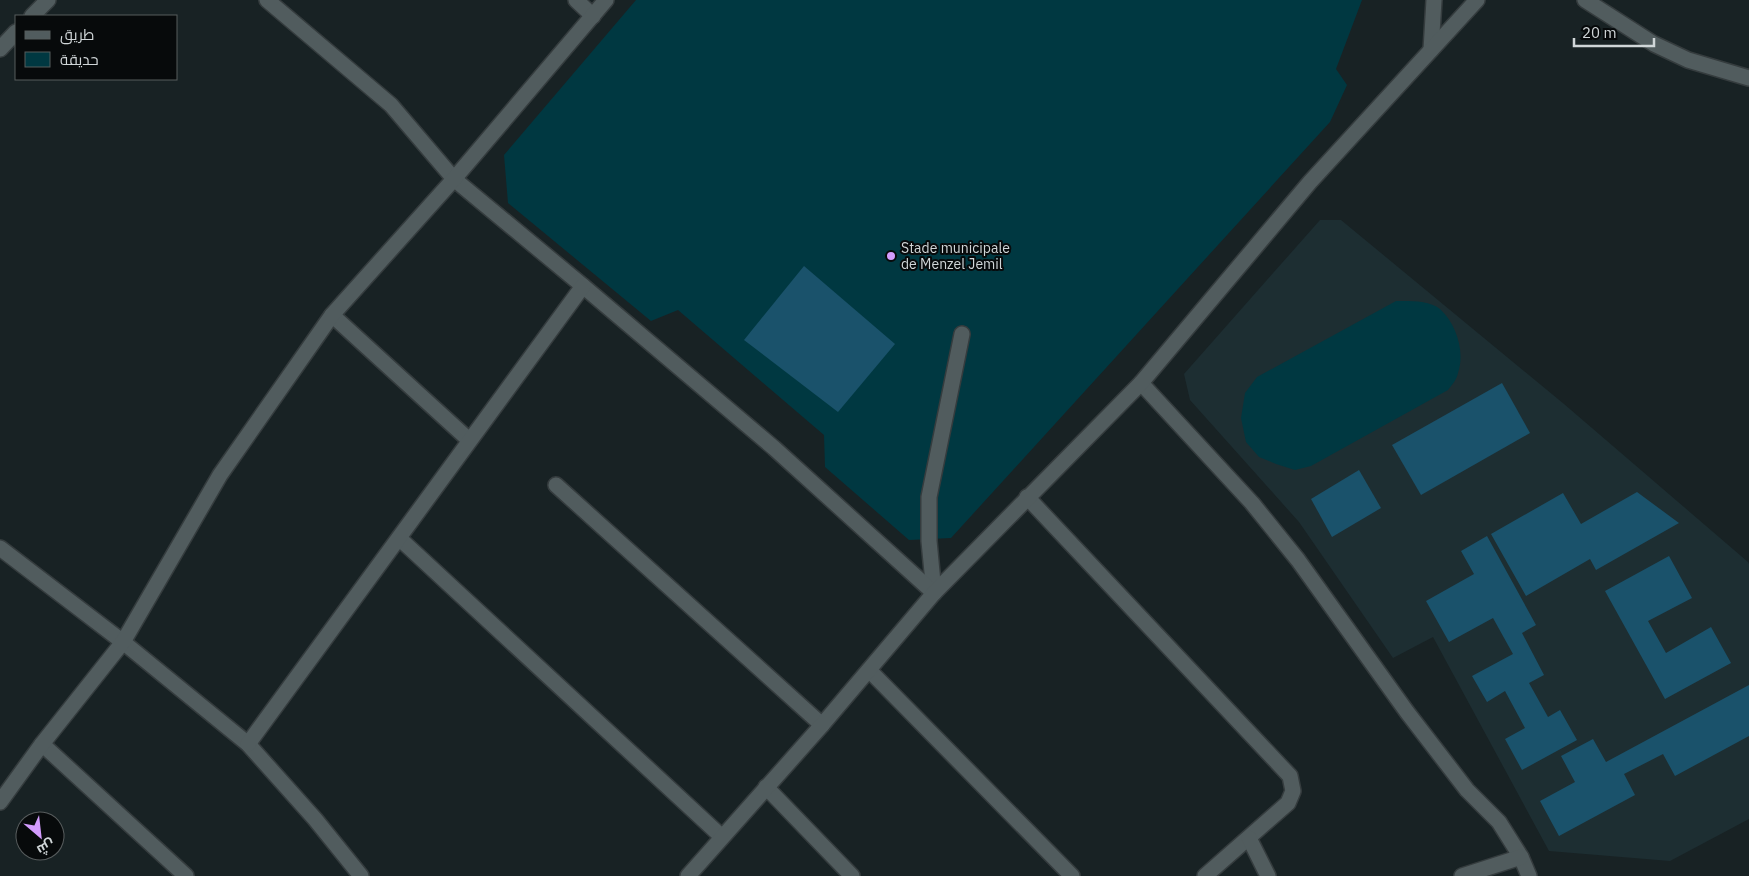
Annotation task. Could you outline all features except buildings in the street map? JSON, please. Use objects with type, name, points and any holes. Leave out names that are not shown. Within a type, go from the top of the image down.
[{"type":"street","points":[[33,15],[48,0]]},
{"type":"street","points":[[267,0],[391,105],[454,179],[774,448],[934,593]]},
{"type":"street","points":[[576,0],[593,16]]},
{"type":"street","points":[[0,802],[42,744],[123,642],[220,475],[332,315],[454,179],[606,0]]},
{"type":"street","points":[[1431,50],[1434,0]]},
{"type":"street","points":[[688,876],[822,725],[934,593],[1141,383],[1310,182],[1477,0]]},
{"type":"street","points":[[1585,0],[1654,44],[1688,60],[1749,78]]},
{"type":"street","points":[[0,49],[15,33]]},
{"type":"street","points":[[248,744],[583,286]]},
{"type":"street","points":[[332,315],[469,440]]},
{"type":"street","points":[[934,593],[929,541],[929,497],[962,334]]},
{"type":"street","points":[[1141,383],[1252,502],[1298,560],[1407,712],[1461,782],[1499,822],[1521,857],[1529,876]]},
{"type":"street","points":[[556,485],[822,725]]},
{"type":"street","points":[[1027,497],[1290,776],[1293,791],[1288,803],[1206,876]]},
{"type":"street","points":[[399,538],[722,837]]},
{"type":"street","points":[[0,548],[123,642],[248,744],[315,819],[361,876]]},
{"type":"street","points":[[869,670],[1072,876]]},
{"type":"street","points":[[42,744],[186,876]]},
{"type":"street","points":[[766,787],[852,876]]},
{"type":"street","points":[[1249,838],[1268,876]]},
{"type":"street","points":[[1462,876],[1521,857]]},
{"type":"shaded area","points":[[1320,220],[1341,220],[1564,404],[1748,562],[1749,819],[1670,861],[1549,851],[1433,637],[1393,658],[1299,522],[1190,400],[1184,374]]},
{"type":"green space","name":"Stade municipale de Menzel Jemil","points":[[636,0],[1362,0],[1336,69],[1347,85],[1330,122],[951,538],[909,540],[825,467],[824,435],[678,310],[651,321],[508,203],[504,155]]},
{"type":"green space","points":[[1396,301],[1419,302],[1435,306],[1446,315],[1451,323],[1458,339],[1461,356],[1457,375],[1448,390],[1311,466],[1295,470],[1259,457],[1246,442],[1241,418],[1245,393],[1257,377]]},
{"type":"place","name":"Stade municipale de Menzel Jemil","points":[[891,256]]}]
